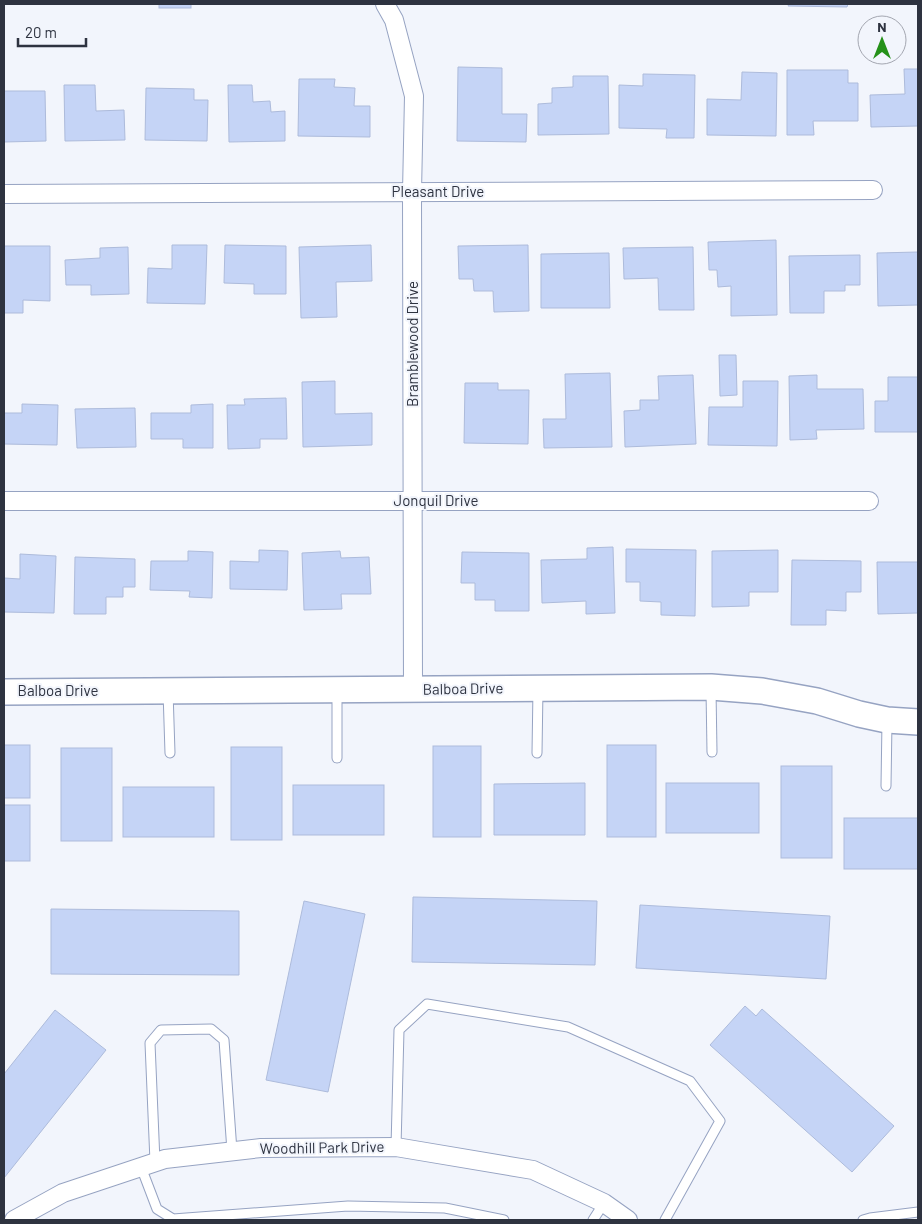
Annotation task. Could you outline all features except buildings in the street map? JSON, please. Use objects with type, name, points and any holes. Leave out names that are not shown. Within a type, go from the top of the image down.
[{"type":"street","name":"Bramblewood Drive","points":[[385,4],[394,20],[414,96],[412,192],[413,690]]},
{"type":"street","name":"Pleasant Drive","points":[[4,194],[873,190]]},
{"type":"street","name":"Jonquil Drive","points":[[4,501],[868,501]]},
{"type":"street","name":"Balboa Drive","points":[[4,692],[711,687],[771,692],[818,701],[859,714],[887,720],[918,722]]},
{"type":"street","name":"Woodhill Park Drive","points":[[14,1220],[63,1193],[165,1159],[261,1148],[396,1147],[533,1170],[604,1203],[628,1220]]},
{"type":"lane","points":[[711,687],[712,752]]},
{"type":"lane","points":[[537,753],[538,689]]},
{"type":"lane","points":[[337,690],[337,758]]},
{"type":"lane","points":[[168,691],[170,753]]},
{"type":"lane","points":[[886,786],[887,720]]},
{"type":"lane","points":[[396,1147],[399,1030],[427,1004],[568,1027],[690,1081],[720,1121],[665,1220]]},
{"type":"lane","points":[[232,1151],[224,1040],[210,1029],[162,1030],[150,1043],[148,1165],[158,1209],[173,1219],[348,1206],[445,1208],[504,1220]]},
{"type":"lane","points":[[593,1220],[604,1203]]},
{"type":"lane","points":[[863,1220],[918,1212]]}]
